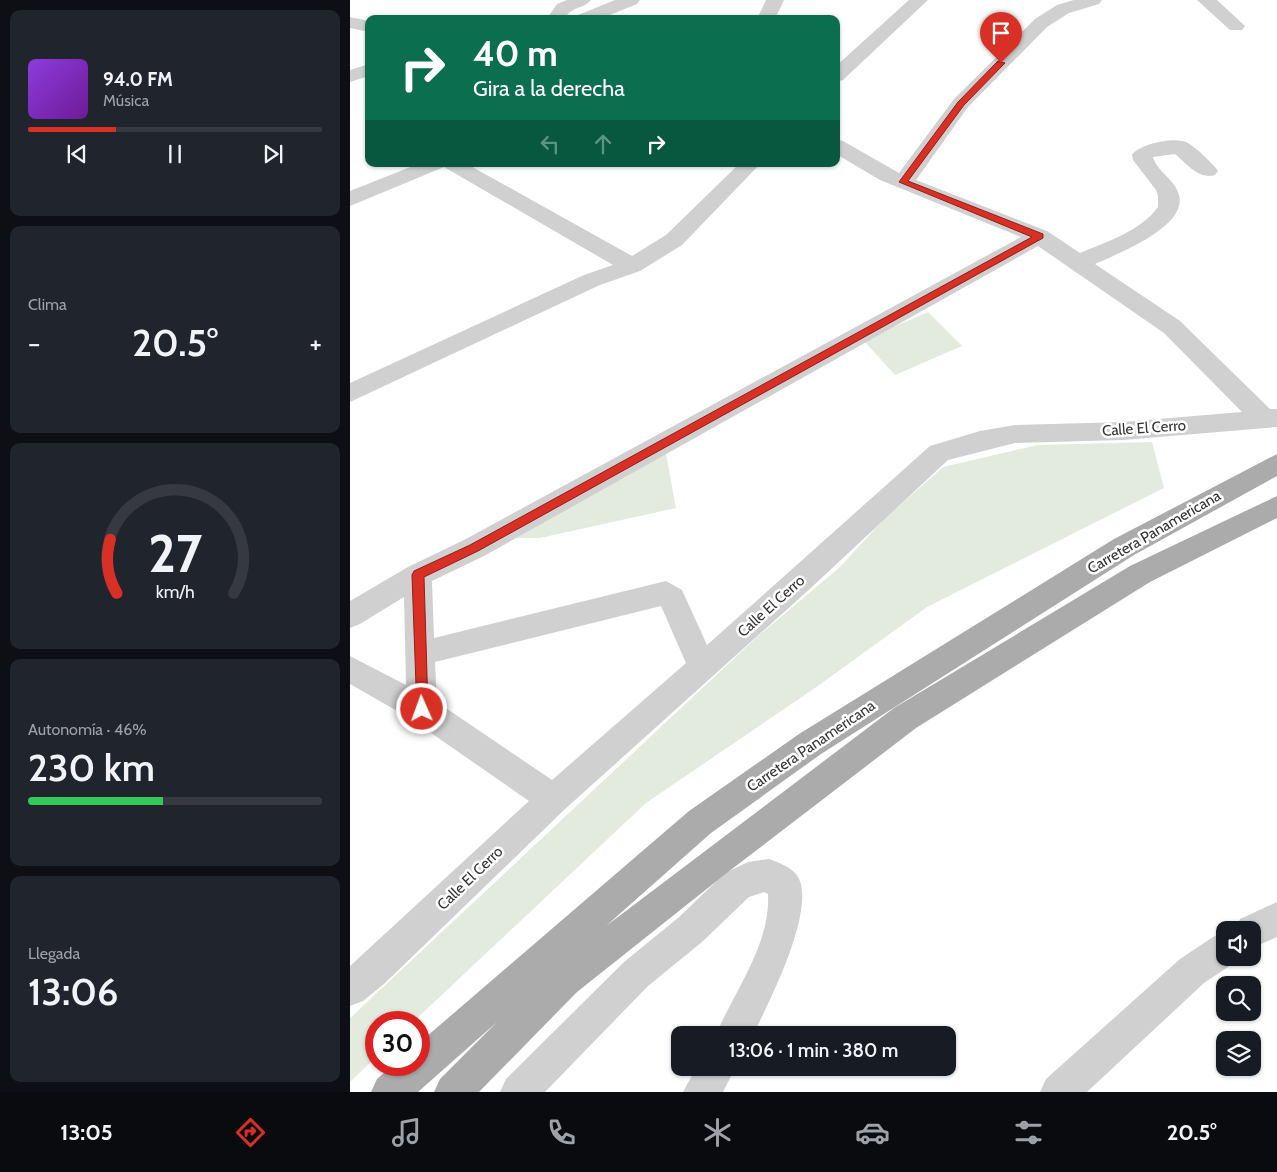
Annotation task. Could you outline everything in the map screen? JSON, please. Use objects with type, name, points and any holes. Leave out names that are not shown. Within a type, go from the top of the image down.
[{"type":"main road","name":"Carretera Panamericana","points":[[390,1092],[700,822],[818,738],[1124,546],[1277,464]]},
{"type":"main road","name":"Carretera Panamericana","points":[[453,1092],[565,980],[716,861],[905,718],[1140,574],[1277,506]]},
{"type":"street","points":[[558,15],[563,8],[582,0]]},
{"type":"street","points":[[594,15],[630,0]]},
{"type":"street","points":[[768,15],[775,0]]},
{"type":"street","points":[[840,72],[919,0]]},
{"type":"street","points":[[903,182],[961,103],[1040,23],[1063,9],[1093,0]]},
{"type":"street","points":[[1206,0],[1236,26]]},
{"type":"street","points":[[350,22],[365,25]]},
{"type":"street","points":[[350,76],[365,71]]},
{"type":"street","points":[[840,147],[887,176],[1040,236],[1172,327],[1271,418]]},
{"type":"street","points":[[1078,263],[1142,233],[1164,215],[1169,206],[1169,196],[1154,173],[1142,161],[1142,155],[1150,150],[1180,147],[1208,171]]},
{"type":"street","points":[[350,199],[428,167]]},
{"type":"street","points":[[457,167],[632,266]]},
{"type":"street","points":[[350,393],[592,280],[632,266],[674,240],[747,167]]},
{"type":"street","points":[[350,616],[418,575],[474,548],[1040,236]]},
{"type":"street","name":"Calle El Cerro","points":[[350,988],[372,972],[553,798],[702,667],[939,453],[1015,434],[1124,430],[1271,418]]},
{"type":"street","points":[[418,575],[422,709]]},
{"type":"street","points":[[420,654],[666,593],[672,598],[702,667]]},
{"type":"street","points":[[350,669],[422,709],[553,798]]},
{"type":"street","points":[[519,1092],[636,974],[690,930],[737,885],[748,878],[769,875],[784,886],[787,897],[777,940],[738,1026]]},
{"type":"street","points":[[1261,927],[1277,919]]},
{"type":"street","points":[[1059,1092],[1192,971],[1216,955]]},
{"type":"street","points":[[702,1092],[712,1076]]},
{"type":"shaded area","points":[[928,312],[962,346],[895,375],[863,340]]},
{"type":"shaded area","points":[[1152,442],[1164,488],[927,607],[815,688],[646,803],[425,1011],[365,1011],[365,1068],[350,1082],[350,1018],[758,636],[840,567],[883,520],[943,467],[1037,445]]},
{"type":"shaded area","points":[[664,443],[676,508],[540,538],[491,538]]},
{"type":"route","points":[[422,709],[418,575],[474,548],[1040,236],[903,182],[961,103],[1001,63]]}]
